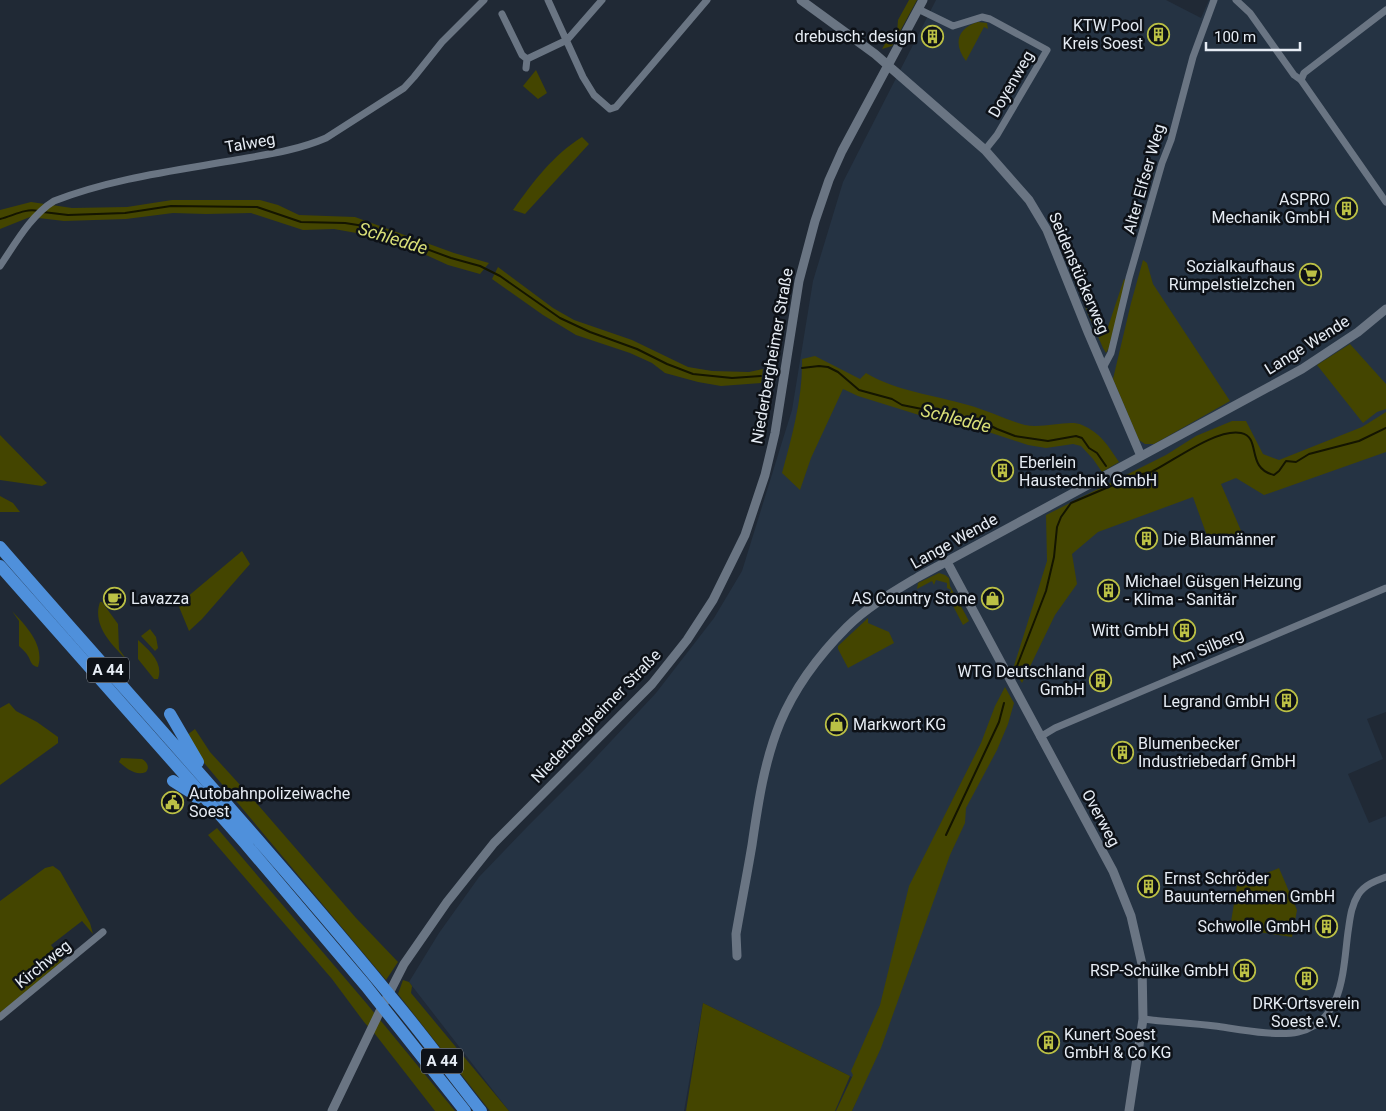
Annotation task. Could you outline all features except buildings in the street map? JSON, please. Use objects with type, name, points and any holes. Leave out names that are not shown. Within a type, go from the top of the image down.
[{"type":"highway","name":"A 44","points":[[0,547],[208,798]]},
{"type":"highway","name":"A 44","points":[[0,566],[208,798],[372,974],[481,1111]]},
{"type":"highway","points":[[170,714],[208,798],[235,826]]},
{"type":"highway","points":[[173,781],[192,793],[208,798]]},
{"type":"highway","name":"A 44","points":[[235,826],[398,1025],[465,1111]]},
{"type":"street","name":"Talweg","points":[[0,266],[40,212],[60,198],[129,179],[288,150],[313,144],[326,138],[404,88],[442,42],[484,0]]},
{"type":"street","points":[[527,59],[567,40],[602,0]]},
{"type":"street","points":[[549,1],[583,77],[594,95],[610,108],[616,107],[707,0]]},
{"type":"street","name":"Seidenstückerweg","points":[[801,0],[875,54],[985,150],[1029,200],[1047,230],[1079,311],[1142,456]]},
{"type":"street","name":"Niederbergheimer Straße","points":[[332,1111],[404,964],[446,902],[500,837],[652,684],[687,640],[713,600],[745,535],[765,476],[775,433],[799,281],[815,221],[842,151],[923,0]]},
{"type":"street","name":"Alter Elfser Weg","points":[[1104,366],[1111,353],[1129,278],[1162,163],[1171,140],[1193,57],[1214,0]]},
{"type":"street","points":[[1236,0],[1250,13],[1294,75],[1301,80],[1386,202]]},
{"type":"street","name":"Doyenweg","points":[[918,9],[953,26],[982,17],[990,18],[1047,50],[997,135],[985,150]]},
{"type":"street","points":[[1301,80],[1304,73],[1386,10]]},
{"type":"street","points":[[502,14],[522,55],[527,59]]},
{"type":"street","points":[[526,68],[527,59]]},
{"type":"street","name":"Lange Wende","points":[[737,956],[736,934],[767,762],[788,706],[806,675],[847,627],[889,594],[1302,369],[1358,332],[1386,309]]},
{"type":"street","name":"Overweg","points":[[947,562],[1113,871],[1131,916],[1142,964],[1143,1019],[1129,1111]]},
{"type":"street","name":"Am Silberg","points":[[1040,737],[1055,728],[1386,588]]},
{"type":"street","points":[[1143,1019],[1265,1033],[1297,1033],[1311,1028],[1332,1010],[1339,995],[1351,910],[1358,895],[1366,886],[1386,877]]},
{"type":"street","name":"Kirchweg","points":[[0,1017],[103,932]]},
{"type":"shaded area","points":[[909,0],[917,0],[892,46],[882,49],[886,42],[891,44],[897,33],[898,20]]},
{"type":"shaded area","points":[[936,0],[1166,0],[1201,18],[1209,0],[1386,0],[1386,712],[1367,719],[1383,759],[1348,774],[1369,823],[1386,816],[1386,1111],[852,1111],[864,1083],[703,1003],[684,1111],[509,1111],[409,982],[439,933],[479,877],[585,769],[656,693],[714,618],[742,571],[792,410],[813,281],[843,182]]},
{"type":"shaded area","points":[[978,22],[987,23],[988,29],[984,27],[966,61],[959,49],[959,37],[965,28]]},
{"type":"shaded area","points":[[536,70],[547,93],[538,99],[523,86]]},
{"type":"shaded area","points":[[582,137],[589,144],[525,214],[513,210],[536,179],[553,161]]},
{"type":"shaded area","points":[[172,200],[260,200],[278,205],[299,215],[355,217],[454,253],[489,263],[480,274],[448,265],[402,244],[334,229],[303,230],[251,213],[173,213],[126,219],[64,221],[30,217],[0,229],[0,210],[31,202],[72,208],[127,207]]},
{"type":"shaded area","points":[[1143,260],[1147,263],[1153,284],[1230,401],[1154,444],[1145,444],[1139,440],[1113,379]]},
{"type":"shaded area","points":[[498,267],[553,308],[574,320],[632,340],[688,367],[712,371],[749,372],[763,369],[761,383],[721,386],[698,382],[665,373],[652,363],[630,353],[576,335],[543,315],[492,279]]},
{"type":"shaded area","points":[[1124,279],[1126,281],[1109,348],[1106,353],[1085,307],[1108,327]]},
{"type":"shaded area","points":[[1350,344],[1386,384],[1386,409],[1377,412],[1363,423],[1317,365]]},
{"type":"shaded area","points":[[815,356],[860,379],[866,373],[902,388],[975,407],[1025,425],[1040,426],[1077,423],[1099,436],[1119,462],[1102,472],[1081,446],[1073,444],[1046,448],[1028,445],[961,423],[919,415],[858,396],[843,389],[811,458],[800,490],[782,473],[799,402],[802,359]]},
{"type":"shaded area","points":[[1386,412],[1386,452],[1264,495],[1236,478],[1221,484],[1242,533],[1211,547],[1193,497],[1098,532],[1072,554],[1077,584],[1055,615],[1022,683],[1013,669],[1047,561],[1046,515],[1166,455],[1196,436],[1232,421],[1246,421],[1263,454],[1279,460],[1362,427]]},
{"type":"shaded area","points":[[0,435],[47,483],[42,486],[0,480]]},
{"type":"shaded area","points":[[0,496],[13,503],[20,512],[0,512]]},
{"type":"shaded area","points":[[242,551],[250,564],[202,619],[189,631],[177,602],[180,603]]},
{"type":"shaded area","points":[[939,573],[949,578],[950,586],[969,621],[963,625],[951,602],[947,604],[951,590],[947,588],[947,583],[936,580],[934,585],[932,581],[917,589],[918,583]]},
{"type":"shaded area","points":[[100,602],[102,602],[118,624],[119,649],[126,659],[104,634],[98,610]]},
{"type":"shaded area","points":[[12,611],[33,636],[37,644],[39,651],[38,667],[33,664],[19,646],[19,621]]},
{"type":"shaded area","points":[[868,618],[868,623],[889,632],[894,643],[848,668],[838,646]]},
{"type":"shaded area","points":[[150,629],[156,637],[158,648],[155,651],[141,636]]},
{"type":"shaded area","points":[[138,640],[157,662],[159,668],[158,679],[154,679],[138,659]]},
{"type":"shaded area","points":[[1005,687],[1014,703],[1008,724],[997,750],[966,808],[965,823],[950,855],[881,1048],[852,1111],[836,1111],[853,1075],[851,1071],[880,1005],[909,886],[981,743],[995,706]]},
{"type":"shaded area","points":[[9,703],[16,711],[37,722],[58,737],[58,743],[0,785],[0,708]]},
{"type":"shaded area","points":[[195,729],[210,752],[356,918],[398,962],[386,980],[200,758],[187,735]]},
{"type":"shaded area","points":[[121,758],[142,759],[148,768],[146,772],[142,773],[132,771],[119,762]]},
{"type":"shaded area","points":[[217,828],[367,1004],[455,1111],[435,1111],[332,979],[208,835]]},
{"type":"shaded area","points":[[53,866],[60,871],[90,923],[93,934],[82,921],[51,945],[63,961],[0,1013],[0,901],[45,868]]},
{"type":"shaded area","points":[[1279,868],[1297,910],[1292,937],[1230,928],[1237,885]]},
{"type":"shaded area","points":[[403,980],[409,982],[412,986],[411,993],[509,1111],[490,1111],[398,994]]},
{"type":"shaded area","points":[[703,1003],[850,1076],[835,1111],[686,1111]]},
{"type":"waterway","name":"Schledde","points":[[43,212],[68,215],[125,213],[171,206],[257,207],[301,222],[345,223],[364,226],[451,258],[480,266],[500,276],[560,318],[693,374],[732,378],[761,376]]},
{"type":"waterway","name":"Schledde","points":[[0,219],[24,211],[38,211]]},
{"type":"waterway","name":"Schledde","points":[[802,368],[828,367],[838,372],[859,390],[892,399],[902,405],[985,423],[1015,436],[1048,441],[1076,436],[1082,438],[1089,448],[1097,453],[1106,466]]},
{"type":"waterway","name":"Schledde","points":[[1115,482],[1131,482],[1142,474],[1152,472],[1196,446],[1220,435],[1241,433],[1247,436],[1251,440],[1256,460],[1260,466],[1265,471],[1274,475],[1286,461],[1296,462],[1309,454],[1359,441],[1386,428]]},
{"type":"waterway","points":[[1017,666],[1046,591],[1054,557],[1057,527],[1061,517],[1071,503],[1118,483]]},
{"type":"waterway","points":[[946,835],[999,722],[1004,703]]},
{"type":"place","name":"KTW Pool Kreis Soest","points":[[1159,34]]},
{"type":"place","name":"drebusch: design","points":[[932,36]]},
{"type":"place","name":"ASPRO Mechanik GmbH","points":[[1346,208]]},
{"type":"place","name":"Sozialkaufhaus Rümpelstielzchen","points":[[1311,275]]},
{"type":"place","name":"Eberlein Haustechnik GmbH","points":[[1003,471]]},
{"type":"place","name":"Die Blaumänner","points":[[1147,539]]},
{"type":"place","name":"Michael Güsgen Heizung - Klima - Sanitär","points":[[1109,590]]},
{"type":"place","name":"Lavazza","points":[[115,598]]},
{"type":"place","name":"AS Country Stone","points":[[992,598]]},
{"type":"place","name":"Witt GmbH","points":[[1185,630]]},
{"type":"place","name":"WTG Deutschland GmbH","points":[[1101,680]]},
{"type":"place","name":"Legrand GmbH","points":[[1286,701]]},
{"type":"place","name":"Markwort KG","points":[[837,724]]},
{"type":"place","name":"Blumenbecker Industriebedarf GmbH","points":[[1122,752]]},
{"type":"place","name":"Autobahnpolizeiwache Soest","points":[[173,802]]},
{"type":"place","name":"Ernst Schröder Bauunternehmen GmbH","points":[[1148,887]]},
{"type":"place","name":"Schwolle GmbH","points":[[1327,926]]},
{"type":"place","name":"RSP-Schülke GmbH","points":[[1245,970]]},
{"type":"place","name":"DRK-Ortsverein Soest e.V.","points":[[1306,979]]},
{"type":"place","name":"Kunert Soest GmbH & Co KG","points":[[1048,1043]]}]
